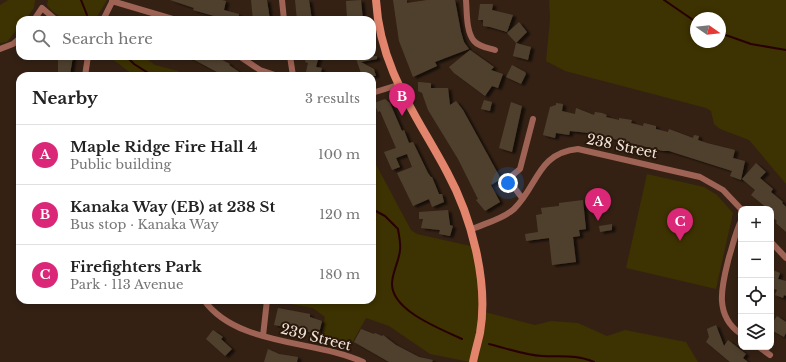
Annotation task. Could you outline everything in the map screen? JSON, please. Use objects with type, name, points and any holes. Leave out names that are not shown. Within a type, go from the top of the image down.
[{"type":"main road","points":[[376,0],[382,36],[398,85],[447,172],[459,199],[470,230],[477,261],[481,291],[480,332],[473,362]]},
{"type":"street","points":[[105,16],[112,0],[163,16]]},
{"type":"street","points":[[282,0],[284,16]]},
{"type":"street","points":[[466,0],[467,16],[471,36],[475,42],[495,50]]},
{"type":"street","points":[[37,16],[42,8],[51,16]]},
{"type":"street","points":[[0,49],[16,41]]},
{"type":"street","points":[[86,72],[87,60]]},
{"type":"street","points":[[245,60],[260,70],[266,72]]},
{"type":"street","points":[[291,60],[292,72]]},
{"type":"street","points":[[376,92],[398,85]]},
{"type":"street","points":[[522,198],[508,179],[519,171],[533,119]]},
{"type":"street","name":"238 Street","points":[[470,230],[508,213],[516,207],[548,160],[566,151],[578,149],[700,176],[723,190],[738,206]]},
{"type":"street","points":[[738,231],[728,263],[721,298],[723,311],[728,320],[738,331]]},
{"type":"street","points":[[774,245],[786,258]]},
{"type":"street","name":"239 Street","points":[[207,304],[236,326],[263,336],[363,362]]},
{"type":"street","points":[[263,336],[267,304]]},
{"type":"street","points":[[763,350],[770,355]]},
{"type":"shaded area","points":[[8,0],[35,0],[34,8],[28,16],[16,16],[16,31],[7,42],[0,43],[0,5]]},
{"type":"shaded area","points":[[48,0],[107,0],[97,16],[59,16],[47,5]]},
{"type":"shaded area","points":[[549,0],[786,0],[786,184],[749,140],[720,129],[714,124],[711,111],[706,108],[565,71],[546,61],[550,19]]},
{"type":"shaded area","points":[[113,60],[148,60],[155,65],[180,72],[130,72]]},
{"type":"shaded area","points":[[376,164],[411,230],[417,234],[475,247],[481,311],[535,325],[551,321],[578,323],[607,336],[625,330],[686,342],[698,362],[470,362],[430,354],[389,326],[366,318],[348,350],[320,342],[325,317],[313,308],[290,304],[376,304]]},
{"type":"shaded area","points":[[647,174],[704,187],[717,195],[733,213],[716,289],[626,268]]},
{"type":"building","points":[[170,0],[222,0],[226,1],[224,10],[239,14],[239,16],[214,16],[193,10],[194,8]]},
{"type":"building","points":[[251,0],[267,0],[269,16],[253,16]]},
{"type":"building","points":[[295,0],[309,0],[311,16],[297,16]]},
{"type":"building","points":[[361,0],[363,16],[347,16],[346,1]]},
{"type":"building","points":[[393,0],[407,0],[407,3],[427,0],[455,0],[461,32],[464,42],[469,49],[435,62],[437,66],[413,77],[399,41]]},
{"type":"building","points":[[480,4],[493,4],[492,10],[513,15],[507,32],[483,26],[483,20],[478,20]]},
{"type":"building","points":[[519,22],[527,32],[516,43],[507,33]]},
{"type":"building","points":[[516,43],[531,47],[528,60],[513,56]]},
{"type":"building","points":[[470,50],[494,67],[491,70],[503,74],[498,88],[492,86],[485,96],[454,73],[449,67]]},
{"type":"building","points":[[58,60],[72,60],[70,72],[58,72]]},
{"type":"building","points":[[194,60],[222,60],[239,72],[217,72]]},
{"type":"building","points":[[306,60],[318,60],[316,67],[322,68],[321,72],[306,72],[308,63],[305,62]]},
{"type":"building","points":[[356,60],[372,60],[361,62],[374,69],[375,72],[361,72]]},
{"type":"building","points":[[512,65],[526,74],[521,84],[506,77]]},
{"type":"building","points":[[418,82],[431,83],[431,88],[448,88],[450,105],[456,101],[463,110],[501,179],[491,185],[500,202],[485,211],[476,200],[478,199],[458,159],[428,110],[422,93],[418,91]]},
{"type":"building","points":[[385,99],[390,103],[402,131],[404,130],[409,143],[413,142],[428,173],[432,177],[439,194],[442,194],[444,202],[432,207],[429,199],[413,206],[397,173],[412,167],[407,154],[396,158],[400,167],[392,170],[384,152],[396,148],[380,111],[378,112],[376,108],[376,102]]},
{"type":"building","points":[[484,100],[492,102],[490,111],[481,109]]},
{"type":"building","points":[[511,102],[522,106],[512,152],[499,148]]},
{"type":"building","points":[[556,103],[563,104],[562,111],[575,114],[576,108],[594,115],[595,112],[602,113],[607,115],[606,117],[619,120],[619,118],[632,120],[631,123],[643,126],[644,123],[656,126],[656,129],[668,132],[669,129],[693,138],[694,135],[699,136],[698,140],[735,150],[733,158],[745,161],[741,180],[730,176],[732,171],[669,151],[663,151],[589,133],[570,131],[569,135],[556,133],[555,138],[543,135],[550,107],[556,105]]},
{"type":"building","points":[[756,163],[766,172],[760,178],[773,189],[771,192],[783,202],[782,203],[786,207],[786,232],[776,223],[777,221],[774,218],[774,206],[764,206],[751,195],[755,190],[742,179]]},
{"type":"building","points":[[583,200],[586,229],[579,230],[580,236],[573,237],[576,262],[552,265],[549,238],[526,241],[525,234],[538,232],[536,215],[542,214],[541,208],[559,206],[559,203]]},
{"type":"building","points":[[448,210],[450,225],[453,226],[450,236],[439,234],[440,230],[421,228],[423,219],[419,219],[419,212]]},
{"type":"building","points":[[612,224],[612,230],[600,232],[599,226]]},
{"type":"building","points":[[774,270],[780,273],[778,279],[786,281],[786,296],[784,295],[783,298],[775,295],[777,290],[774,289]]},
{"type":"building","points":[[278,308],[310,314],[310,317],[322,321],[318,338],[312,337],[313,333],[301,330],[300,332],[291,330],[291,328],[274,325]]},
{"type":"building","points":[[777,316],[786,322],[786,333],[784,337],[774,332],[774,320]]},
{"type":"building","points":[[716,325],[724,346],[728,340],[738,348],[738,350],[741,350],[746,354],[743,358],[748,362],[730,362],[706,342],[709,337],[707,329]]},
{"type":"building","points":[[361,329],[374,334],[383,335],[396,345],[419,357],[433,360],[432,362],[389,362],[354,342]]},
{"type":"building","points":[[213,330],[223,337],[221,339],[232,349],[225,356],[206,339]]},
{"type":"building","points":[[268,349],[279,354],[298,357],[297,362],[264,362]]},
{"type":"waterway","points":[[81,0],[87,15]]},
{"type":"waterway","points":[[664,0],[690,18]]},
{"type":"waterway","points":[[726,35],[751,44],[786,50]]},
{"type":"waterway","points":[[130,60],[147,72]]},
{"type":"waterway","points":[[376,211],[385,216],[398,229],[400,250],[392,284],[394,294],[400,303],[419,318],[462,339]]},
{"type":"waterway","points":[[489,344],[529,354],[542,356],[568,356],[588,359],[594,362]]},
{"type":"place","name":"Kanaka Way (EB) at 238 St","points":[[402,116]]},
{"type":"place","name":"Maple Ridge Fire Hall 4","points":[[598,221]]},
{"type":"place","name":"Firefighters Park","points":[[680,241]]}]
